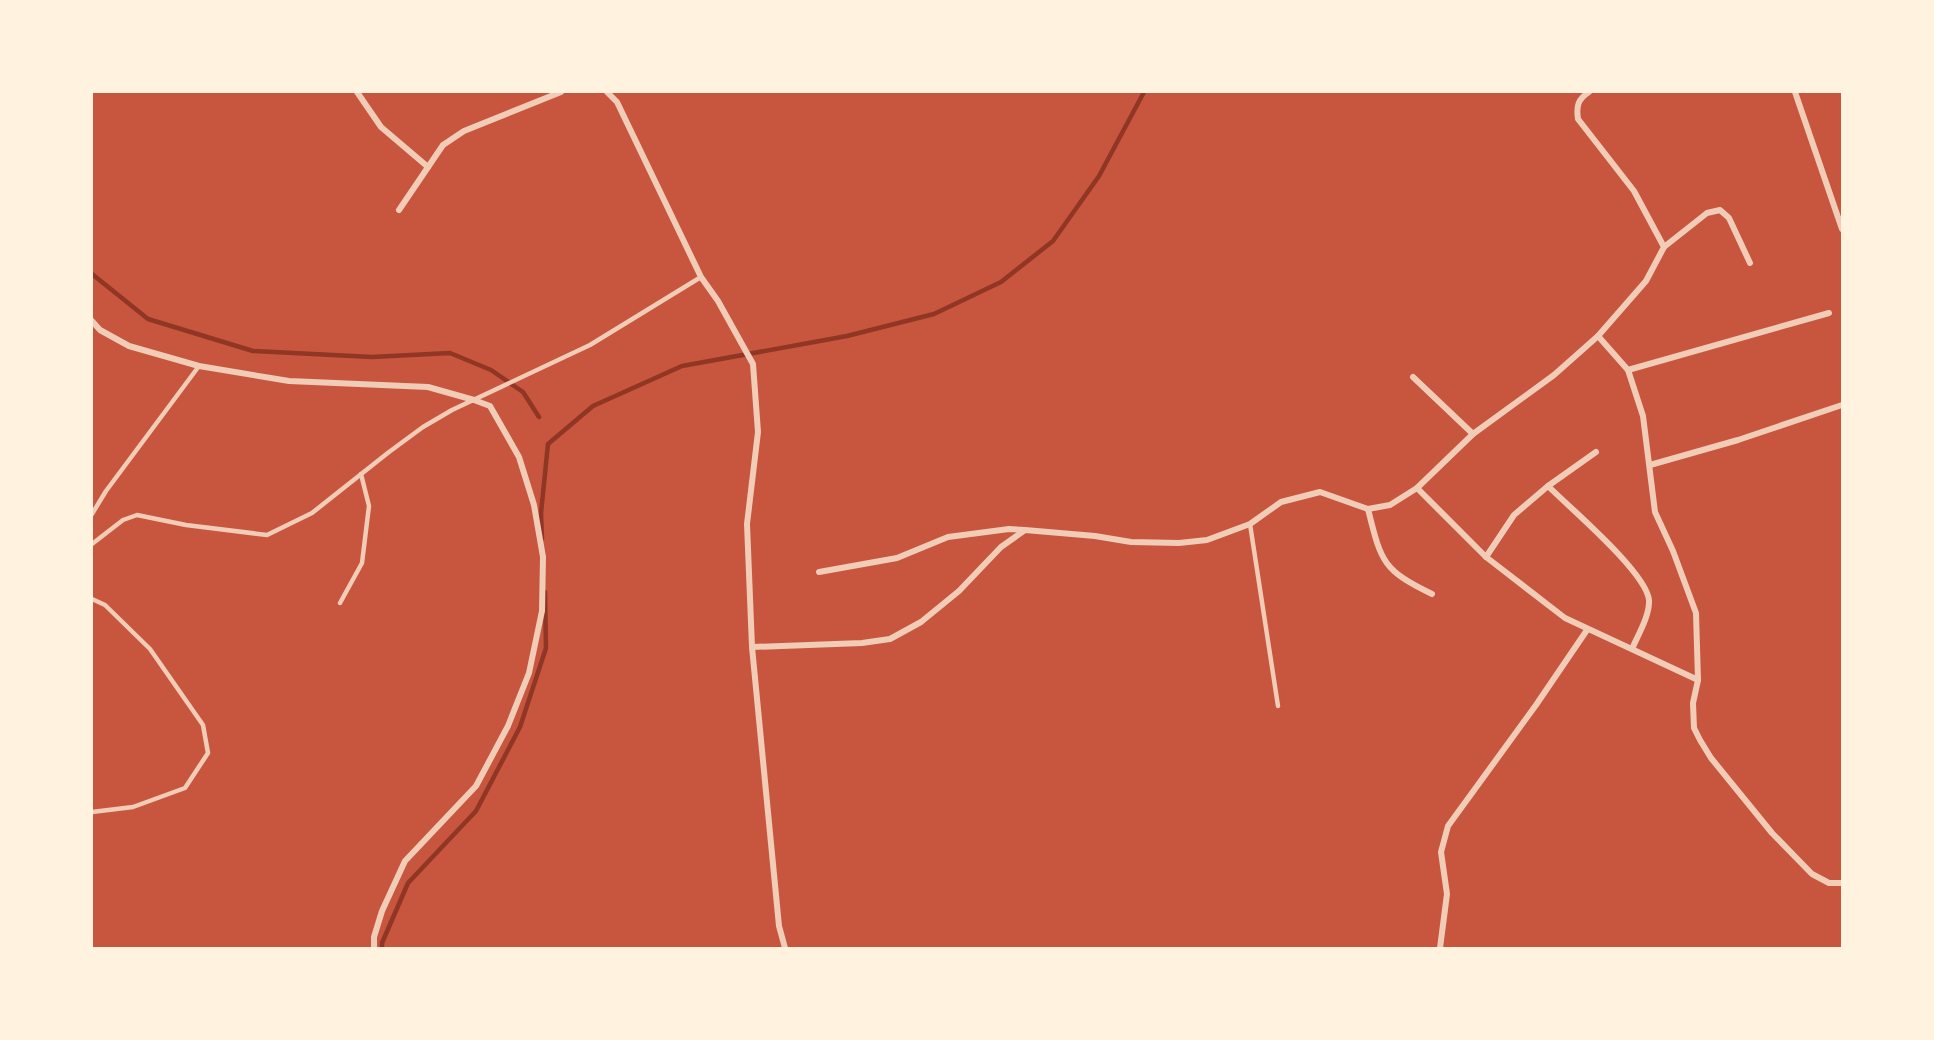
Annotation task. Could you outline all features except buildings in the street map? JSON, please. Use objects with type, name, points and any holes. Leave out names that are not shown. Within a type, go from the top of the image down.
[{"type":"street","points":[[357,92],[381,127],[428,167]]},
{"type":"street","points":[[399,210],[443,145],[464,131],[561,92]]},
{"type":"street","points":[[607,92],[616,102],[701,277],[718,301],[753,364],[758,432],[747,524],[752,647],[779,926],[785,948]]},
{"type":"street","points":[[1589,92],[1582,96],[1576,107],[1578,119],[1634,191],[1664,247]]},
{"type":"street","points":[[1795,92],[1842,229]]},
{"type":"street","points":[[819,573],[897,558],[948,537],[1009,529],[1095,536],[1131,542],[1179,543],[1207,540],[1250,524],[1281,502],[1320,492],[1368,509],[1390,505],[1418,488],[1473,434],[1554,375],[1598,336],[1646,281],[1664,247],[1707,213],[1720,210],[1729,218],[1750,263]]},
{"type":"street","points":[[1628,369],[1829,313]]},
{"type":"street","points":[[92,321],[100,330],[129,346],[199,366],[289,381],[428,387],[474,400],[490,406],[519,457],[534,505],[543,558],[542,611],[529,673],[508,726],[476,786],[405,861],[382,911],[374,937],[374,948]]},
{"type":"street","points":[[1598,336],[1628,369],[1643,416],[1655,512],[1673,551],[1696,613],[1698,680],[1693,703],[1694,728],[1711,758],[1772,833],[1812,874],[1829,883],[1842,883]]},
{"type":"street","points":[[1413,377],[1473,434]]},
{"type":"street","points":[[1650,465],[1738,440],[1842,405]]},
{"type":"street","points":[[1486,557],[1514,515],[1548,486],[1596,452]]},
{"type":"street","points":[[1548,486],[1635,573],[1648,594],[1649,608],[1632,649]]},
{"type":"street","points":[[1418,488],[1486,557],[1565,618],[1698,680]]},
{"type":"street","points":[[1368,509],[1384,561],[1404,580],[1432,594]]},
{"type":"street","points":[[752,647],[862,644],[890,639],[921,622],[959,591],[1000,547],[1025,530]]},
{"type":"street","points":[[1440,948],[1447,894],[1441,852],[1449,826],[1587,630]]},
{"type":"lane","points":[[92,544],[123,520],[137,515],[186,525],[267,535],[312,513],[423,427],[452,410],[590,345],[701,277]]},
{"type":"lane","points":[[92,514],[106,491],[199,366]]},
{"type":"lane","points":[[340,603],[362,563],[369,506],[362,474]]},
{"type":"lane","points":[[1250,524],[1278,706]]},
{"type":"lane","points":[[92,599],[105,605],[150,649],[203,725],[208,753],[186,788],[133,807],[92,812]]},
{"type":"waterway","points":[[542,539],[541,513],[548,444],[593,406],[682,366],[847,336],[934,314],[1001,282],[1053,241],[1099,176],[1144,92]]},
{"type":"waterway","points":[[92,274],[148,319],[253,351],[372,357],[450,353],[491,370],[523,392],[539,417]]},
{"type":"waterway","points":[[382,948],[382,943],[408,883],[476,811],[520,727],[546,648],[545,592]]}]
